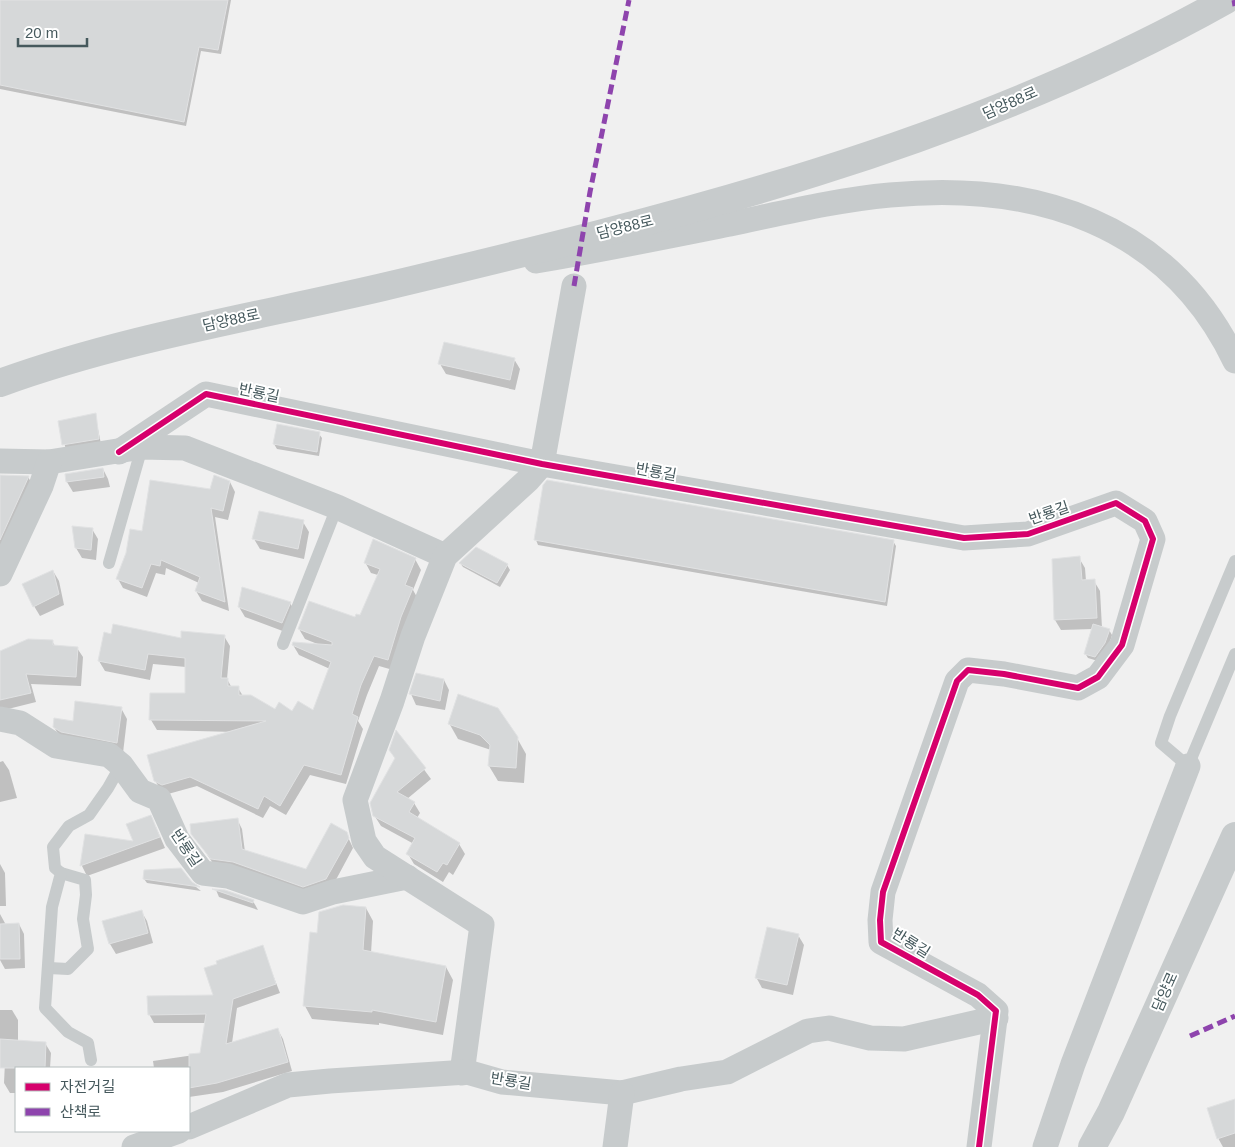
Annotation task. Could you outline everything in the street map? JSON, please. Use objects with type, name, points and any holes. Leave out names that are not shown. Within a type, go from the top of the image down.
[{"type":"main road","name":"담양88로","points":[[0,383],[82,358],[190,329],[381,288],[646,222],[790,182],[880,153],[996,110],[1165,34],[1226,0]]},
{"type":"main road","name":"담양로","points":[[1092,1147],[1111,1112],[1235,836]]},
{"type":"street","points":[[381,288],[594,252],[803,209],[862,199],[938,193],[1002,196],[1066,210],[1117,233],[1165,266],[1212,317],[1235,361]]},
{"type":"street","points":[[462,1073],[482,924],[375,858],[364,841],[355,800],[392,701],[412,636],[445,556],[528,480],[542,464],[574,286]]},
{"type":"street","name":"반룡길","points":[[131,450],[206,394],[542,464],[964,538],[1028,534],[1116,503],[1145,521],[1153,539],[1122,645],[1098,677],[1078,688],[1004,674],[968,670],[957,681],[883,892],[880,920],[882,942],[978,995],[996,1011],[996,1018],[904,1039],[870,1038],[829,1028],[814,1030],[773,1048],[728,1072],[682,1079],[622,1093],[502,1082],[462,1073],[288,1085],[190,1127]]},
{"type":"street","name":"반룡길","points":[[0,461],[49,462],[131,450],[185,448],[337,507],[445,556]]},
{"type":"street","points":[[0,574],[41,486],[49,462]]},
{"type":"street","name":"반룡길","points":[[0,719],[20,723],[56,746],[109,755],[121,765],[140,792],[159,799],[177,839],[203,873],[228,876],[303,902],[333,892],[407,877]]},
{"type":"street","points":[[1045,1147],[1073,1064],[1188,766]]},
{"type":"street","points":[[979,1147],[996,1018]]},
{"type":"street","points":[[616,1147],[622,1093]]},
{"type":"street","points":[[134,1147],[176,1132]]},
{"type":"lane","points":[[109,563],[131,450]]},
{"type":"lane","points":[[283,644],[337,507]]},
{"type":"lane","points":[[1235,561],[1170,716],[1161,744],[1188,766],[1235,654]]},
{"type":"lane","points":[[49,968],[68,969],[88,949],[83,919],[86,896],[85,880],[61,873],[56,868],[53,847],[70,826],[89,815],[121,765]]},
{"type":"lane","points":[[61,873],[52,907],[45,1008],[68,1032],[88,1043],[92,1060]]},
{"type":"building","points":[[0,0],[228,0],[218,50],[199,47],[184,122],[0,85]]},
{"type":"building","points":[[444,342],[515,358],[510,380],[438,364]]},
{"type":"building","points":[[96,413],[99,439],[62,445],[58,421]]},
{"type":"building","points":[[277,424],[320,432],[317,452],[273,444]]},
{"type":"building","points":[[103,468],[104,477],[66,482],[65,474]]},
{"type":"building","points":[[0,475],[29,476],[0,540]]},
{"type":"building","points":[[214,475],[230,481],[223,511],[211,508],[225,602],[195,591],[200,577],[161,560],[160,566],[151,564],[142,588],[116,579],[126,553],[130,529],[142,531],[150,480],[210,489]]},
{"type":"building","points":[[547,480],[894,540],[885,602],[534,540],[543,485]]},
{"type":"building","points":[[259,511],[304,520],[298,549],[252,539]]},
{"type":"building","points":[[72,526],[93,528],[91,550],[75,548]]},
{"type":"building","points":[[373,539],[416,558],[405,585],[413,588],[401,617],[388,660],[374,656],[361,685],[352,714],[358,717],[341,775],[304,765],[280,806],[264,796],[258,809],[190,777],[162,785],[154,781],[147,755],[266,721],[149,720],[150,693],[185,693],[185,658],[148,654],[145,670],[98,661],[104,632],[111,634],[113,624],[181,638],[181,631],[225,635],[221,678],[228,678],[228,686],[239,686],[239,695],[251,695],[275,709],[279,702],[292,711],[298,701],[313,710],[331,662],[292,645],[293,642],[332,645],[332,642],[298,629],[309,601],[355,617],[356,614],[360,615],[380,569],[364,563]]},
{"type":"building","points":[[476,547],[508,564],[497,583],[459,563]]},
{"type":"building","points":[[1080,556],[1082,580],[1095,579],[1097,618],[1054,620],[1052,559]]},
{"type":"building","points":[[53,570],[59,594],[33,607],[22,584]]},
{"type":"building","points":[[242,587],[291,602],[282,623],[238,607]]},
{"type":"building","points":[[1093,624],[1110,629],[1105,643],[1095,657],[1084,654]]},
{"type":"building","points":[[28,639],[53,640],[53,645],[78,647],[76,677],[26,674],[31,693],[0,700],[0,651]]},
{"type":"building","points":[[416,673],[444,679],[440,701],[409,694]]},
{"type":"building","points":[[458,694],[498,708],[518,737],[516,768],[488,766],[490,745],[480,735],[448,724]]},
{"type":"building","points":[[75,701],[122,707],[117,743],[61,732],[53,727],[54,718],[73,721]]},
{"type":"building","points":[[396,730],[426,768],[397,792],[415,802],[409,812],[460,843],[447,865],[443,863],[437,872],[406,854],[415,838],[373,816],[370,803],[395,758],[389,750]]},
{"type":"building","points":[[151,815],[160,837],[80,866],[85,834],[133,841],[126,824]]},
{"type":"building","points":[[238,818],[242,849],[306,869],[331,823],[347,832],[349,838],[326,879],[303,887],[233,862],[211,859],[191,834],[190,824]]},
{"type":"building","points":[[181,868],[192,882],[200,887],[143,879],[144,870]]},
{"type":"building","points":[[212,889],[225,890],[254,900],[253,903]]},
{"type":"building","points":[[343,905],[366,907],[363,950],[446,966],[436,1022],[372,1010],[372,1012],[303,1006],[310,932],[317,933],[319,912]]},
{"type":"building","points":[[142,910],[148,933],[109,944],[102,921]]},
{"type":"building","points":[[19,923],[20,959],[0,959],[0,924]]},
{"type":"building","points":[[767,927],[799,934],[787,985],[755,978]]},
{"type":"building","points":[[263,945],[276,984],[233,999],[226,1044],[278,1028],[288,1062],[217,1083],[190,1088],[189,1054],[200,1053],[206,1014],[148,1015],[147,996],[213,995],[204,968],[217,964],[216,961]]},
{"type":"building","points":[[0,1039],[46,1042],[45,1067],[0,1068]]},
{"type":"building","points":[[1235,1099],[1235,1133],[1217,1139],[1207,1108]]},
{"type":"marked path","points":[[574,286],[590,192],[629,0]]},
{"type":"marked path","points":[[1234,0],[1235,6]]},
{"type":"marked path","points":[[1190,1036],[1235,1016]]},
{"type":"cycle path","points":[[119,452],[206,394],[542,464],[964,538],[1028,534],[1116,503],[1145,521],[1153,539],[1122,645],[1098,677],[1078,688],[1004,674],[968,670],[957,681],[883,892],[880,920],[881,942],[978,995],[996,1011],[979,1147]]}]
